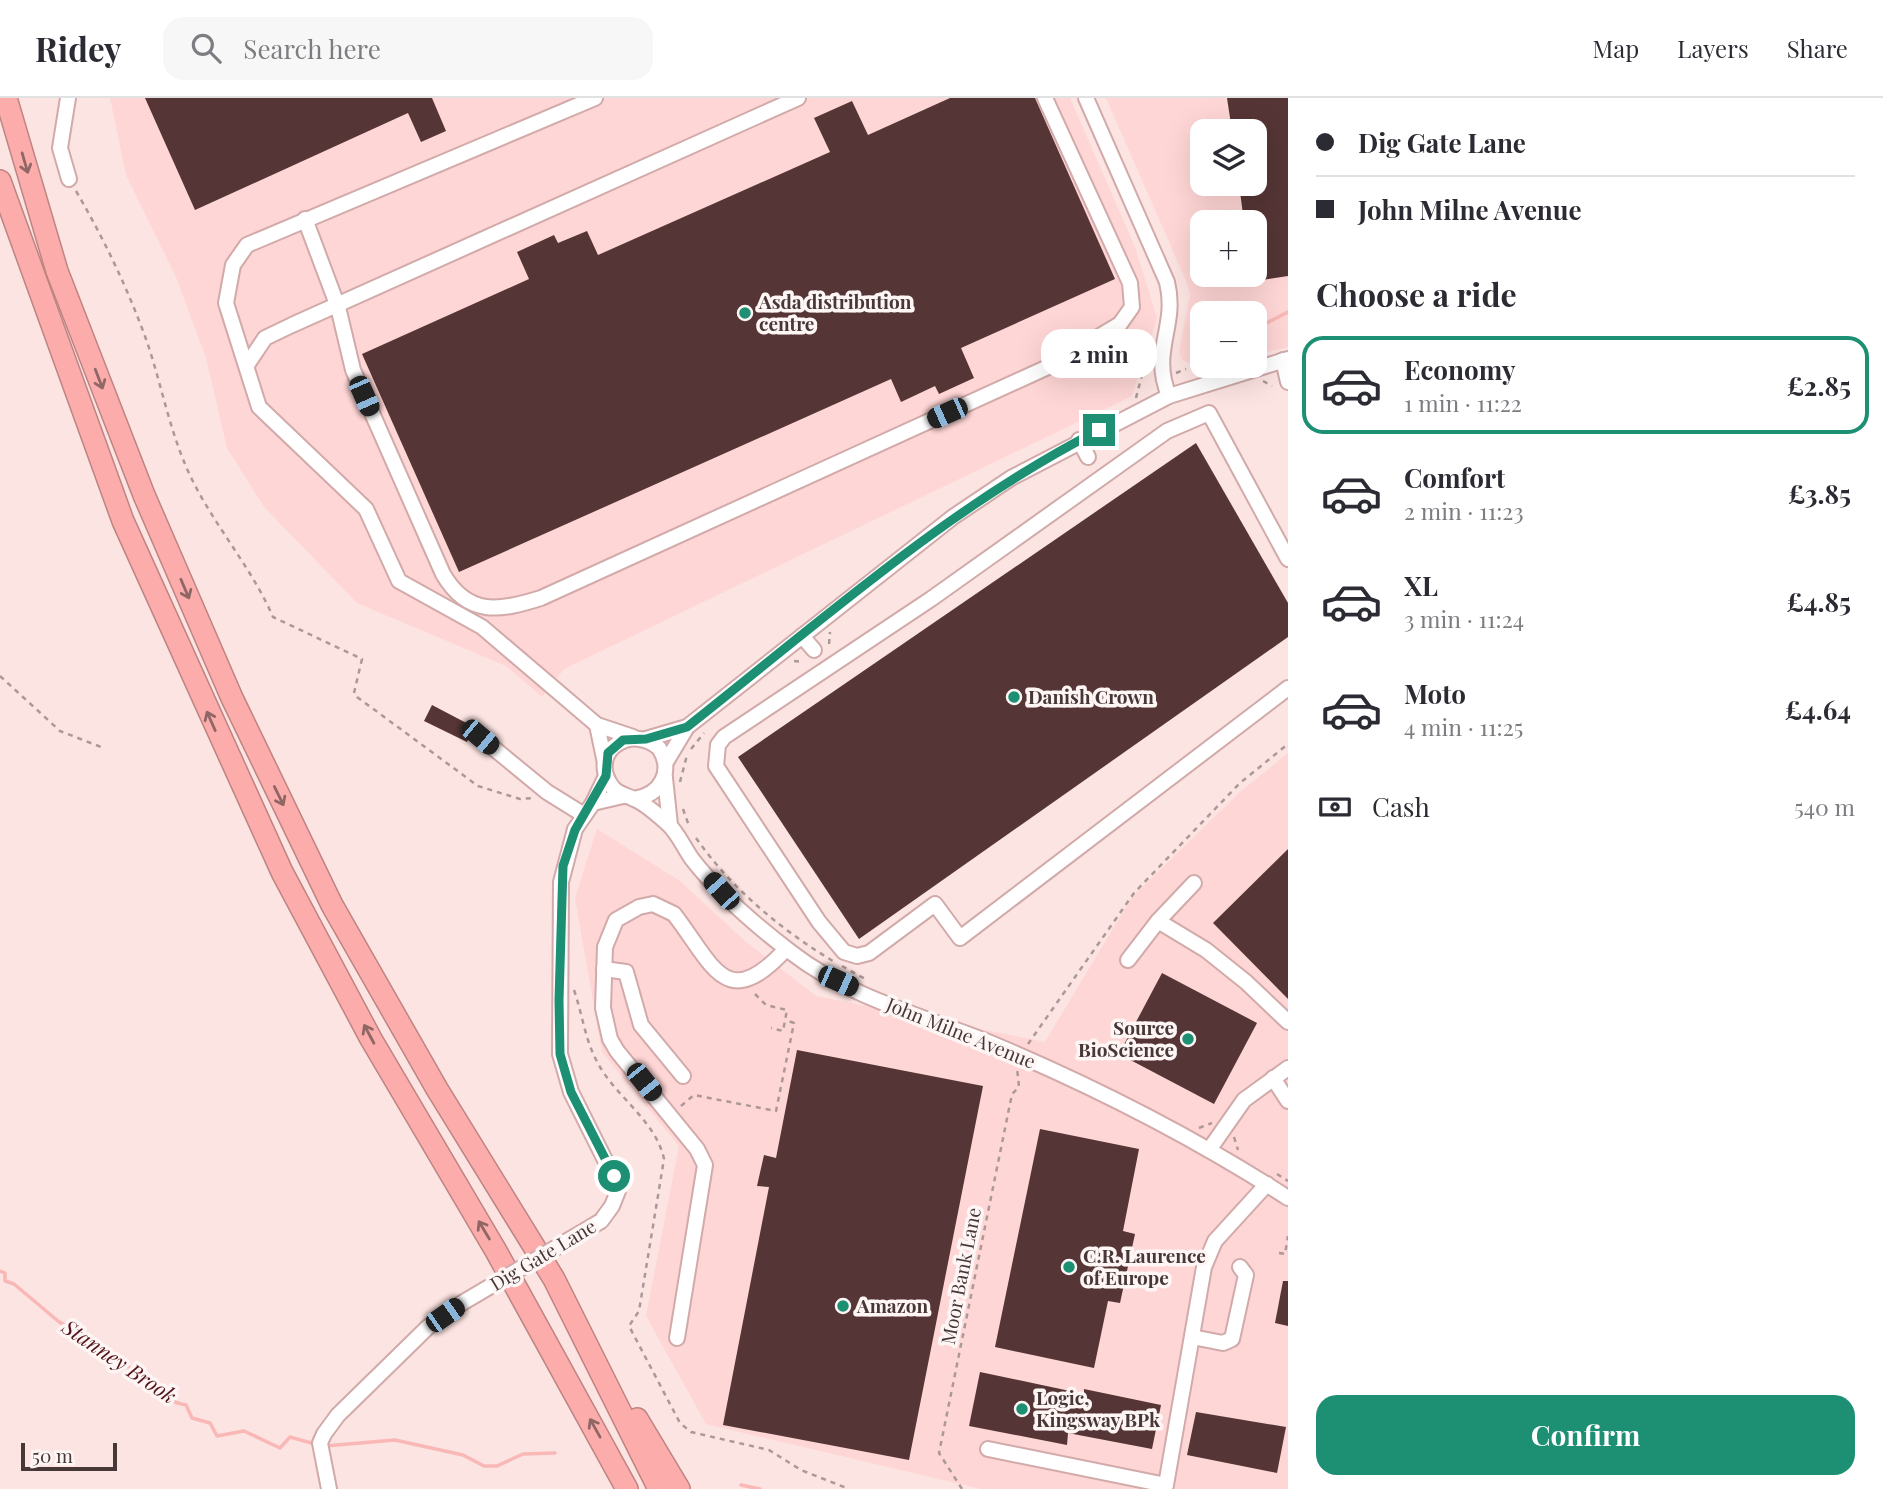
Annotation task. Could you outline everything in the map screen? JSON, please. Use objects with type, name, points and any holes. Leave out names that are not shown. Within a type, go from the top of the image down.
[{"type":"highway","points":[[6,98],[57,271],[144,495],[232,698],[331,905],[437,1089],[679,1489]]},
{"type":"highway","points":[[0,181],[123,521],[219,739],[282,872],[371,1039],[496,1251],[627,1489]]},
{"type":"highway","points":[[554,1279],[659,1489]]},
{"type":"street","points":[[68,98],[60,148],[69,179]]},
{"type":"street","points":[[595,98],[247,245],[233,265],[226,303],[259,407],[366,509],[399,581],[482,627],[597,725],[639,738],[659,748],[666,769]]},
{"type":"street","points":[[247,365],[265,338],[798,98]]},
{"type":"street","points":[[305,219],[338,307],[353,370],[452,589],[478,607],[513,607],[541,598],[1048,367],[1121,324],[1132,307],[1130,283],[1045,98]]},
{"type":"street","points":[[1086,98],[1167,282],[1170,313],[1160,367],[1169,396]]},
{"type":"street","points":[[606,770],[615,745],[687,727],[973,503],[1040,460],[1169,396],[1285,360],[1288,382]]},
{"type":"street","points":[[1288,559],[1209,413],[1167,431],[931,599],[724,737],[718,745],[716,766],[819,922],[845,952],[857,956],[869,953],[935,904],[960,938],[1288,688]]},
{"type":"street","points":[[1079,440],[1088,457]]},
{"type":"street","points":[[803,636],[814,650]]},
{"type":"street","points":[[597,725],[610,784],[629,797]]},
{"type":"street","points":[[480,737],[547,792],[588,809],[653,793],[687,727]]},
{"type":"street","name":"John Milne Avenue","points":[[666,769],[670,825]]},
{"type":"street","name":"Dig Gate Lane","points":[[329,1489],[320,1443],[338,1415],[428,1327],[462,1303],[601,1221],[612,1206],[618,1191],[614,1176],[571,1092],[560,1054],[559,972],[563,866],[606,770]]},
{"type":"street","name":"John Milne Avenue","points":[[629,797],[670,825],[693,859],[735,906],[786,949],[838,981],[1054,1071],[1209,1150],[1269,1177],[1288,1198]]},
{"type":"street","points":[[1128,960],[1158,921],[1194,883]]},
{"type":"street","points":[[677,1338],[705,1165],[697,1149],[610,1039],[603,1008],[605,947],[616,920],[639,907],[653,904],[674,914],[728,979],[755,978],[786,949]]},
{"type":"street","points":[[1158,921],[1206,950],[1247,982],[1288,1022]]},
{"type":"street","points":[[604,969],[626,972],[640,1025],[683,1076]]},
{"type":"street","points":[[1209,1150],[1235,1109],[1288,1068]]},
{"type":"street","points":[[1273,1077],[1288,1101]]},
{"type":"street","points":[[988,1449],[1166,1485],[1209,1253],[1224,1230],[1269,1177]]},
{"type":"street","points":[[1192,1337],[1223,1343],[1232,1339],[1246,1275],[1240,1267]]},
{"type":"path","points":[[69,179],[109,248],[146,339],[188,471],[243,564],[260,587],[273,617],[362,659],[355,693],[357,696],[478,786],[520,799],[534,799],[547,792]]},
{"type":"path","points":[[1258,381],[1272,386]]},
{"type":"path","points":[[829,644],[830,632],[834,628]]},
{"type":"path","points":[[790,663],[804,662]]},
{"type":"path","points":[[0,676],[61,731],[101,747]]},
{"type":"path","points":[[1039,1050],[1026,1046],[1134,893],[1240,783],[1288,744]]},
{"type":"path","points":[[680,787],[681,771],[691,749]]},
{"type":"path","points":[[559,972],[571,981],[586,1038],[600,1066],[660,1141],[664,1160],[639,1311],[629,1326],[680,1423],[702,1435],[769,1450],[801,1469],[849,1489]]},
{"type":"path","points":[[755,994],[766,1005],[787,1010],[783,1031],[771,1028]]},
{"type":"path","points":[[681,1106],[694,1095],[776,1111],[794,1023],[785,1020]]},
{"type":"path","name":"Moor Bank Lane","points":[[962,1489],[939,1453],[1012,1094],[1019,1087],[1017,1065]]},
{"type":"path","points":[[1193,1126],[1203,1127],[1217,1118]]},
{"type":"path","points":[[1234,1133],[1236,1149],[1242,1153]]},
{"type":"path","points":[[1269,1177],[1288,1181]]},
{"type":"path","points":[[1279,1253],[1285,1254],[1288,1236]]},
{"type":"shaded area","points":[[110,98],[1070,98],[1135,247],[1157,318],[1132,396],[564,669],[542,697],[506,666],[357,603],[264,507],[227,448],[206,358],[176,277],[126,175]]},
{"type":"shaded area","points":[[1106,98],[1288,98],[1288,347],[1267,352],[1267,301],[1190,301],[1190,363],[1182,360],[1179,351],[1190,295]]},
{"type":"shaded area","points":[[1288,753],[1288,1489],[981,1489],[706,1424],[646,1316],[679,1146],[602,1052],[575,898],[597,829],[680,881],[745,941],[816,996],[1045,1042],[1132,897],[1240,792]]},
{"type":"building","points":[[145,98],[432,98],[446,131],[421,142],[408,113],[195,210]]},
{"type":"building","name":"Asda distribution centre","points":[[950,98],[1035,98],[1115,279],[961,348],[974,378],[939,394],[935,386],[901,402],[891,379],[459,572],[362,354],[529,279],[517,252],[554,235],[558,243],[587,231],[598,255],[830,152],[814,118],[852,101],[868,135]]},
{"type":"building","points":[[1227,98],[1288,98],[1288,276],[1267,279],[1267,210],[1242,210],[1241,196],[1267,196],[1267,119],[1230,119]]},
{"type":"building","name":"Danish Crown","points":[[1196,443],[1288,603],[1288,637],[859,939],[738,757]]},
{"type":"building","points":[[432,705],[474,727],[467,742],[424,721]]},
{"type":"building","points":[[1288,849],[1288,999],[1213,923]]},
{"type":"building","name":"Source BioScience","points":[[1162,973],[1257,1023],[1214,1104],[1119,1054]]},
{"type":"building","name":"Amazon","points":[[797,1050],[983,1086],[909,1460],[723,1425],[769,1187],[757,1186],[764,1155],[776,1158]]},
{"type":"building","name":"C.R. Laurence of Europe","points":[[1040,1129],[1139,1149],[1123,1231],[1135,1234],[1120,1303],[1108,1301],[1094,1368],[995,1347]]},
{"type":"building","points":[[1283,1281],[1288,1281],[1288,1326],[1275,1323]]},
{"type":"building","points":[[980,1372],[1084,1394],[1084,1389],[1161,1405],[1152,1449],[1068,1433],[1067,1445],[969,1426]]},
{"type":"building","points":[[1196,1412],[1286,1427],[1277,1473],[1187,1455]]},
{"type":"waterway","points":[[1267,323],[1288,312]]},
{"type":"waterway","name":"Stanney Brook","points":[[0,1271],[5,1273],[5,1281],[14,1284],[58,1321],[139,1374],[159,1394],[186,1405],[192,1418],[210,1423],[217,1436],[244,1431],[280,1448],[290,1437],[315,1444]]},
{"type":"waterway","name":"Stanney Brook","points":[[325,1446],[395,1440],[463,1455],[484,1466],[497,1466],[523,1454],[555,1453]]},
{"type":"waterway","name":"Stanney Brook","points":[[741,1485],[760,1489]]},
{"type":"place","name":"Asda distribution centre","points":[[745,313]]},
{"type":"place","name":"Danish Crown","points":[[1014,697]]},
{"type":"place","name":"Source BioScience","points":[[1188,1039]]},
{"type":"place","name":"C.R. Laurence of Europe","points":[[1069,1267]]},
{"type":"place","name":"Amazon","points":[[843,1306]]},
{"type":"place","name":"Logic, Kingsway BPk","points":[[1022,1409]]},
{"type":"route","points":[[614,1176],[594,1143],[571,1092],[560,1054],[558,953],[563,866],[575,830],[593,803],[606,776],[605,763],[608,753],[623,740],[633,737],[646,739],[687,727],[953,517],[1040,460],[1099,430]]}]
